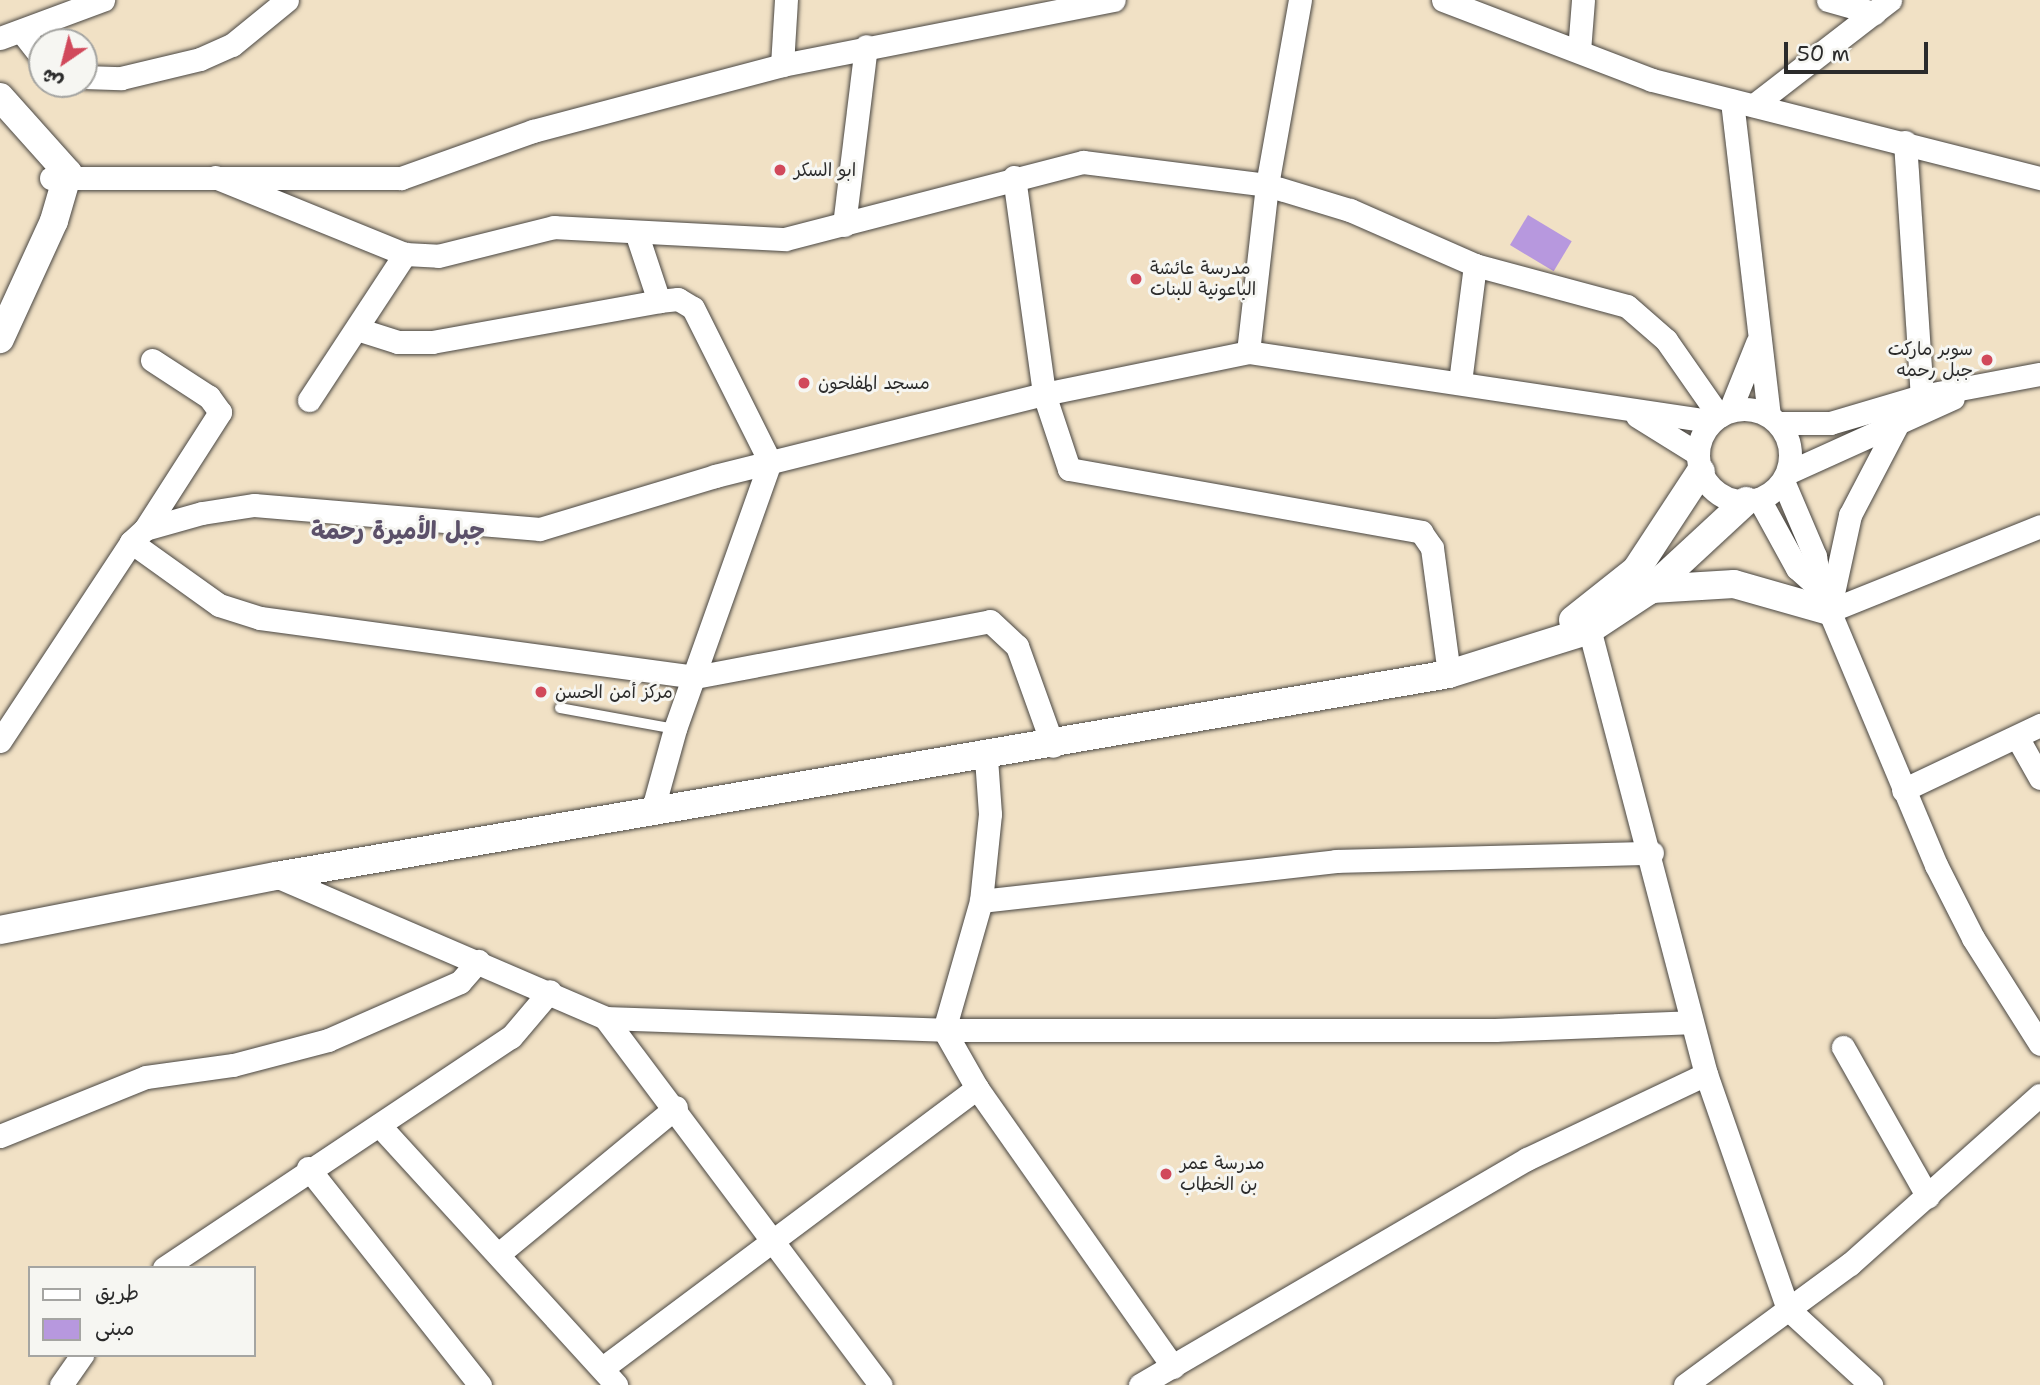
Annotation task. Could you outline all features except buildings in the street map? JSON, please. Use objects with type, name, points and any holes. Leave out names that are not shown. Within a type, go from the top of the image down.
[{"type":"street","points":[[10,35],[103,0]]},
{"type":"street","points":[[98,77],[121,78],[200,59],[232,45],[287,0]]},
{"type":"street","points":[[782,65],[786,0]]},
{"type":"street","points":[[0,119],[60,182],[215,177],[401,178],[533,131],[782,65],[1115,0]]},
{"type":"street","points":[[1248,352],[1267,185],[1300,0]]},
{"type":"street","points":[[1443,0],[1579,51],[1743,103],[2040,178]]},
{"type":"street","points":[[1579,51],[1583,0]]},
{"type":"street","points":[[1828,0],[1882,7]]},
{"type":"street","points":[[1743,103],[1882,7]]},
{"type":"street","points":[[10,35],[28,48]]},
{"type":"street","points":[[844,225],[866,47]]},
{"type":"street","points":[[0,97],[60,182]]},
{"type":"street","points":[[1743,103],[1757,343],[1774,419],[1790,447],[1785,477],[1815,556],[1825,600],[1903,790],[1973,938],[2040,1044]]},
{"type":"street","points":[[1905,142],[1922,397]]},
{"type":"street","points":[[215,177],[405,254],[438,256],[554,227],[759,241],[844,225],[1014,177],[1105,162],[1267,185],[1350,210],[1475,265],[1576,288],[1641,314],[1720,416]]},
{"type":"street","points":[[1014,177],[1044,394],[1063,458],[1074,472],[1204,489],[1427,535],[1450,674]]},
{"type":"street","points":[[0,339],[60,182]]},
{"type":"street","points":[[636,232],[659,301]]},
{"type":"street","points":[[309,400],[405,254]]},
{"type":"street","points":[[1460,382],[1475,265]]},
{"type":"street","points":[[357,329],[398,342],[432,342],[659,301],[678,299],[693,308],[770,462],[675,729],[652,812]]},
{"type":"street","points":[[1587,621],[1636,570],[1699,463],[1757,343]]},
{"type":"street","points":[[138,536],[254,505],[540,529],[770,462],[1044,394],[1248,352],[1460,382],[1631,412],[1830,424],[1922,397],[2040,374]]},
{"type":"street","points":[[0,741],[220,412],[209,397],[152,360]]},
{"type":"street","points":[[0,930],[276,876],[986,758],[1450,674],[1535,644],[1650,590],[1752,500],[1785,477],[1896,427],[1972,387]]},
{"type":"street","points":[[1631,412],[1699,463],[1718,493],[1752,500],[1797,568],[1825,600]]},
{"type":"street","points":[[1825,600],[1850,515],[1896,427]]},
{"type":"street","points":[[1650,590],[1734,584],[1825,600],[2040,526]]},
{"type":"street","points":[[138,536],[219,605],[260,618],[695,677],[990,621],[1017,646],[1053,746]]},
{"type":"street","points":[[1587,621],[1652,853],[1690,1022],[1788,1309],[1871,1385]]},
{"type":"street","points":[[1903,790],[2040,725]]},
{"type":"street","points":[[2017,737],[2040,778]]},
{"type":"street","points":[[986,758],[990,814],[981,901],[944,1030],[976,1088],[1173,1367]]},
{"type":"street","points":[[981,901],[1336,860],[1652,853]]},
{"type":"street","points":[[276,876],[550,991],[605,1018],[944,1030],[1495,1030],[1690,1022]]},
{"type":"street","points":[[0,1136],[146,1077],[233,1065],[338,1037],[460,982],[478,961]]},
{"type":"street","points":[[167,1266],[308,1168],[379,1125],[511,1037],[550,991]]},
{"type":"street","points":[[605,1018],[676,1107],[881,1385]]},
{"type":"street","points":[[1843,1047],[1928,1197]]},
{"type":"street","points":[[1140,1385],[1527,1159],[1706,1074]]},
{"type":"street","points":[[379,1125],[501,1252],[610,1376],[774,1239],[976,1088]]},
{"type":"street","points":[[1685,1385],[1788,1309],[1928,1197],[2040,1095]]},
{"type":"street","points":[[501,1252],[676,1107]]},
{"type":"street","points":[[308,1168],[480,1385]]},
{"type":"street","points":[[61,1385],[81,1357]]},
{"type":"lane","points":[[560,708],[675,729]]},
{"type":"place","name":"ابو السكر","points":[[780,170]]},
{"type":"place","name":"مدرسة عائشة الباعونية للبنات","points":[[1136,279]]},
{"type":"place","name":"سوبر ماركت جبل رحمه","points":[[1987,360]]},
{"type":"place","name":"مسجد المفلحون","points":[[804,383]]},
{"type":"place","name":"مركز أمن الحسن","points":[[541,692]]},
{"type":"place","name":"مدرسة عمر بن الخطاب","points":[[1166,1174]]},
{"type":"district","name":"جبل الأميرة رحمة","points":[[398,532]]}]
